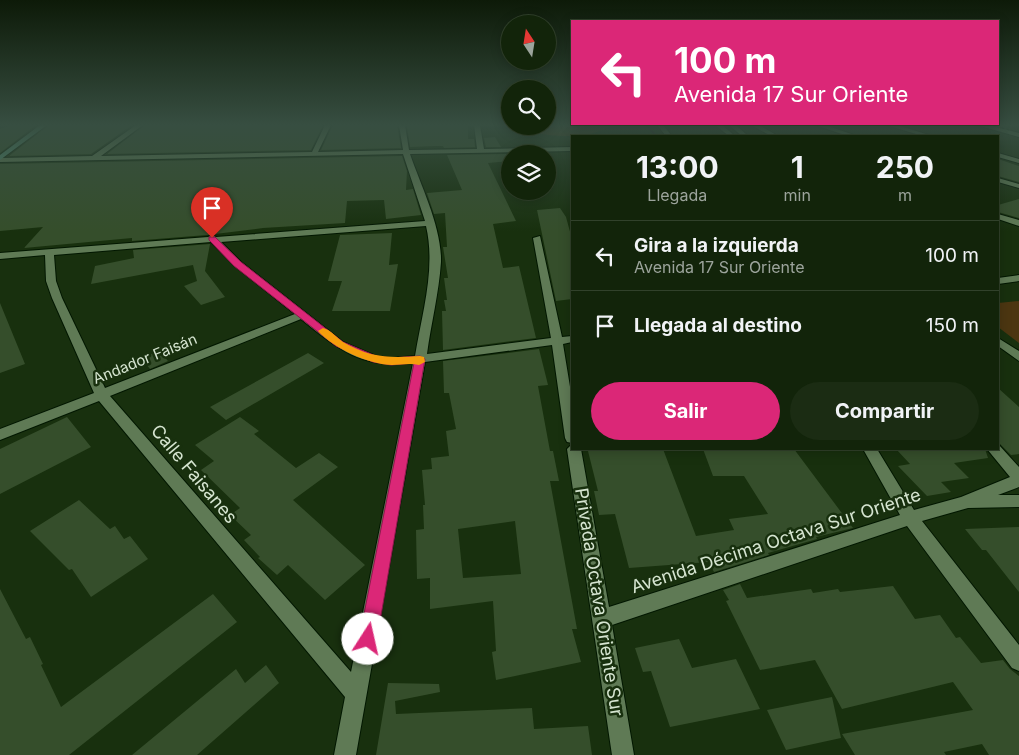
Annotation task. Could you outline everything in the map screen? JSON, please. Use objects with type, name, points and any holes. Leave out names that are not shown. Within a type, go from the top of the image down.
[{"type":"street","points":[[344,755],[420,359],[436,262],[435,244],[430,223],[409,160]]},
{"type":"street","points":[[999,179],[1019,178]]},
{"type":"street","points":[[999,179],[1019,186]]},
{"type":"street","points":[[999,216],[1019,223]]},
{"type":"street","points":[[0,256],[212,238],[430,223]]},
{"type":"street","points":[[212,238],[238,264],[340,344],[373,359],[391,362],[420,359],[571,338]]},
{"type":"street","points":[[537,238],[557,341],[571,432]]},
{"type":"street","name":"Calle Faisanes","points":[[49,252],[51,281],[57,298],[101,394],[357,695]]},
{"type":"street","points":[[999,281],[1019,278]]},
{"type":"street","name":"Andador Faisán","points":[[0,435],[302,315]]},
{"type":"street","points":[[999,341],[1019,357]]},
{"type":"street","name":"Privada Octava Oriente Sur","points":[[574,450],[623,755]]},
{"type":"street","points":[[871,450],[910,518],[1019,661]]},
{"type":"street","points":[[995,450],[1019,478]]},
{"type":"street","name":"Avenida Décima Octava Sur Oriente","points":[[601,619],[910,518],[964,503],[1019,478]]},
{"type":"street","name":"Avenida Décima Octava Sur Oriente","points":[[964,503],[1019,501]]},
{"type":"shaded area","points":[[1019,301],[1019,343],[999,328],[999,303]]},
{"type":"building","points":[[189,160],[403,160],[407,171],[406,190],[413,189],[421,215],[386,219],[384,200],[347,201],[345,223],[263,228],[132,241],[132,238],[24,248],[43,227],[0,231],[0,164]]},
{"type":"building","points":[[449,160],[501,160],[501,162],[488,163],[501,190],[501,200],[506,200],[516,221],[493,224],[503,268],[519,266],[536,338],[443,350],[442,311],[446,311],[444,300],[447,300],[444,278],[448,278],[443,247],[447,247],[445,213],[434,214],[427,193],[462,190]]},
{"type":"building","points":[[999,160],[1019,166],[1019,182],[999,176]]},
{"type":"building","points":[[1019,199],[1019,218],[999,212],[999,205]]},
{"type":"building","points":[[560,208],[566,217],[571,235],[571,299],[556,301],[537,210]]},
{"type":"building","points":[[392,233],[389,265],[398,264],[390,311],[332,311],[342,281],[328,281],[340,235]]},
{"type":"building","points":[[210,244],[205,271],[225,297],[201,305],[184,286],[197,281],[193,265],[91,284],[95,266],[134,258],[133,250]]},
{"type":"building","points":[[0,303],[25,364],[0,373]]},
{"type":"building","points":[[539,349],[548,385],[538,386],[550,451],[553,451],[559,481],[550,481],[577,629],[572,629],[581,662],[496,680],[492,652],[496,651],[493,601],[430,609],[430,578],[417,579],[416,530],[424,529],[423,505],[425,505],[422,470],[432,469],[431,458],[449,456],[446,431],[456,429],[449,393],[444,393],[443,361]],"holes":[[[515,521],[521,574],[463,578],[458,529]]]},
{"type":"building","points":[[159,351],[168,361],[150,369],[141,358]]},
{"type":"building","points":[[308,353],[324,363],[226,420],[210,407]]},
{"type":"building","points":[[999,389],[1019,407],[1019,454],[1011,455],[1000,444]]},
{"type":"building","points":[[67,417],[91,447],[0,494],[0,449]]},
{"type":"building","points":[[240,417],[259,431],[254,434],[296,468],[319,453],[338,467],[293,500],[365,565],[325,600],[288,565],[277,575],[258,558],[260,557],[244,540],[251,535],[230,515],[240,508],[201,470],[214,461],[195,445]]},
{"type":"building","points":[[663,450],[696,536],[734,530],[729,519],[768,514],[744,476],[713,476],[703,450],[795,450],[853,528],[816,537],[817,539],[768,553],[769,555],[714,572],[709,562],[629,568],[615,514],[599,515],[594,491],[598,491],[588,451]]},
{"type":"building","points":[[897,450],[985,450],[988,458],[954,463],[969,478],[941,482],[951,492],[927,496],[898,466],[910,464]]},
{"type":"building","points":[[79,500],[110,529],[115,526],[124,539],[130,536],[148,559],[91,597],[72,569],[69,570],[30,531]]},
{"type":"building","points":[[1019,527],[1019,592],[986,550],[982,550],[965,529]]},
{"type":"building","points":[[740,584],[747,598],[811,589],[813,593],[838,589],[840,592],[893,586],[915,619],[940,615],[956,638],[960,637],[981,663],[1003,660],[1019,676],[1019,755],[989,755],[982,744],[944,752],[946,755],[855,755],[842,734],[973,710],[953,682],[842,709],[815,660],[760,670],[726,601],[729,600],[723,590]]},
{"type":"building","points":[[0,589],[26,639],[30,637],[61,707],[213,594],[237,622],[69,755],[0,755]]},
{"type":"building","points":[[679,639],[692,668],[736,659],[760,709],[670,727],[651,671],[643,672],[635,648]]},
{"type":"building","points":[[266,665],[279,683],[197,755],[132,755],[236,669],[245,683]]},
{"type":"building","points":[[388,683],[439,684],[440,692],[395,701],[396,714],[532,708],[534,729],[588,726],[592,755],[376,755]]},
{"type":"building","points":[[832,697],[841,738],[786,750],[767,710]]},
{"type":"slow traffic","points":[[323,331],[340,344],[373,359],[391,362],[420,359],[419,362]]},
{"type":"route","points":[[212,238],[238,264],[340,344],[373,359],[391,362],[420,359],[368,639]]}]
